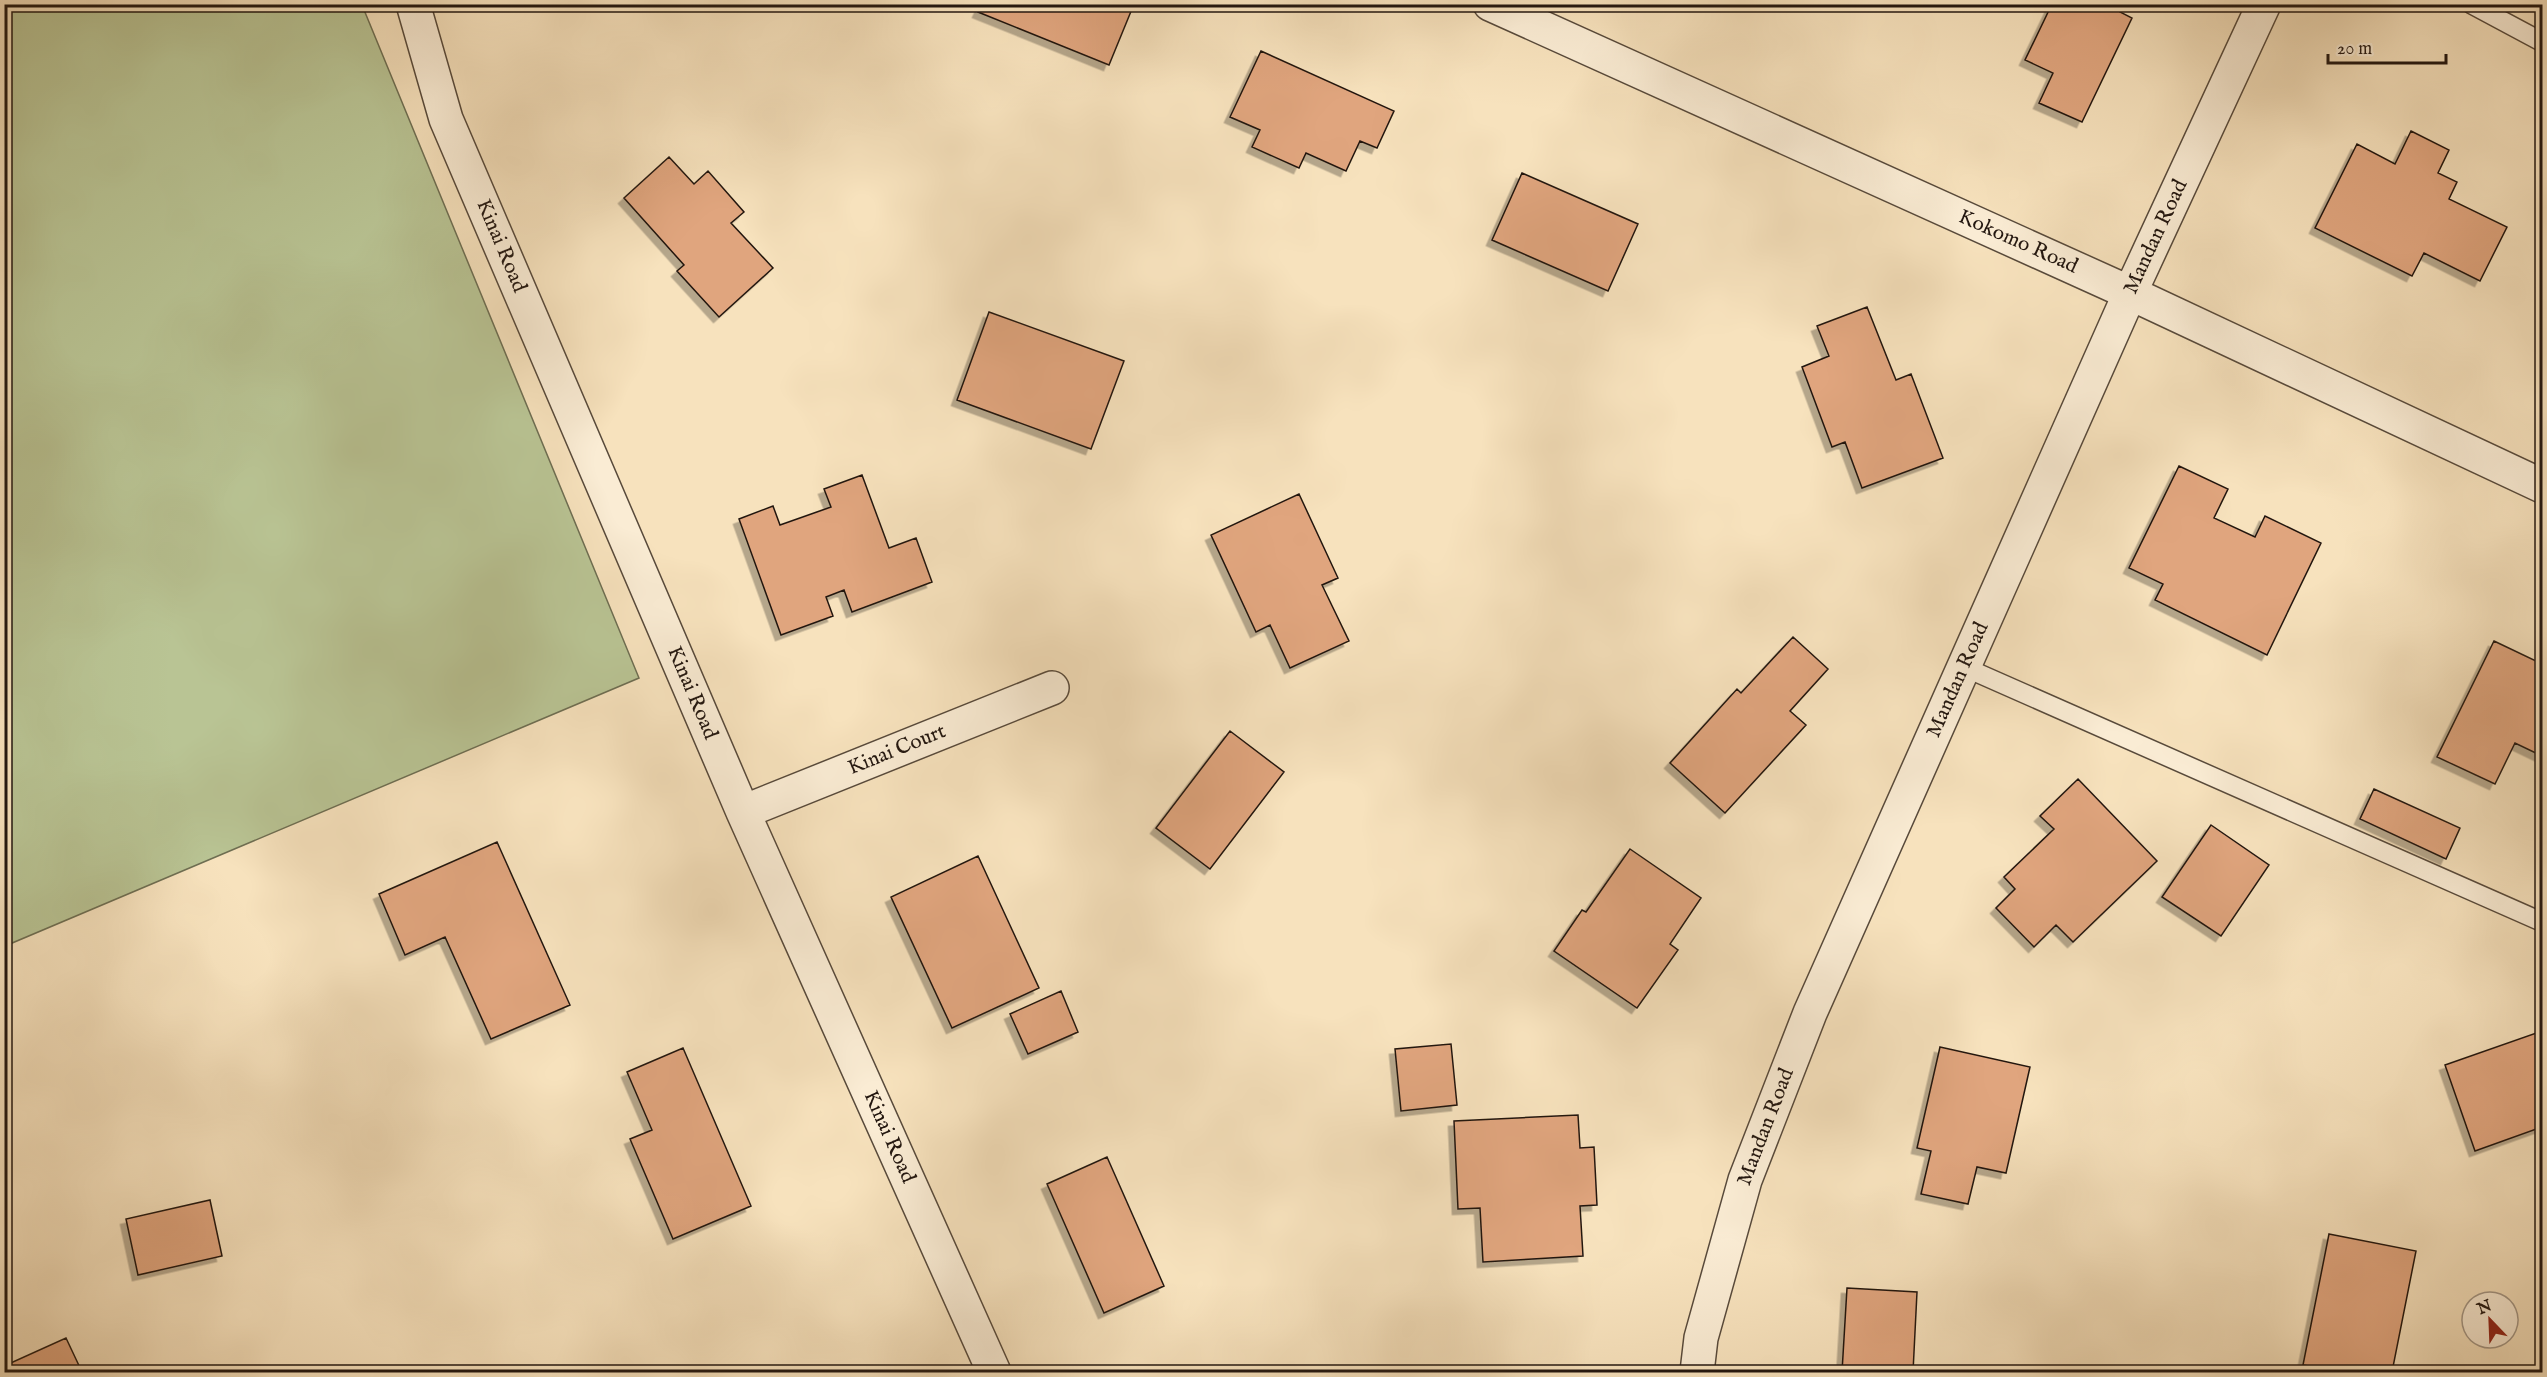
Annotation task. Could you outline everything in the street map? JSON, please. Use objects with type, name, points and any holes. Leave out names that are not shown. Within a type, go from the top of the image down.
[{"type":"street","name":"Kinai Road","points":[[413,4],[446,119],[742,812],[994,1372]]},
{"type":"street","name":"Kokomo Road","points":[[1490,4],[2130,293],[2542,486]]},
{"type":"street","name":"Mandan Road","points":[[1697,1372],[1701,1338],[1744,1180],[1810,1012],[2130,293],[2264,4]]},
{"type":"street","name":"Kinai Court","points":[[742,812],[1052,688]]},
{"type":"lane","points":[[2471,4],[2542,42]]},
{"type":"lane","points":[[1964,667],[2542,922]]},
{"type":"green space","points":[[5,4],[362,5],[639,678],[5,946]]},
{"type":"building","points":[[982,4],[1134,4],[1109,65],[978,12]]},
{"type":"building","points":[[2052,4],[2124,4],[2120,12],[2132,18],[2082,122],[2039,103],[2053,73],[2025,60]]},
{"type":"building","points":[[1261,51],[1394,111],[1377,148],[1360,141],[1346,171],[1306,153],[1299,168],[1252,147],[1260,130],[1230,117]]},
{"type":"building","points":[[2411,131],[2449,150],[2438,173],[2457,182],[2449,199],[2507,227],[2480,281],[2424,253],[2412,276],[2315,228],[2357,144],[2395,164]]},
{"type":"building","points":[[669,157],[694,184],[708,171],[744,212],[731,223],[773,268],[719,317],[677,271],[684,265],[624,198]]},
{"type":"building","points":[[1522,173],[1638,224],[1608,291],[1492,240]]},
{"type":"building","points":[[1867,307],[1896,380],[1911,374],[1943,458],[1862,488],[1845,442],[1832,447],[1802,367],[1829,356],[1817,326]]},
{"type":"building","points":[[989,312],[1124,361],[1091,449],[957,400]]},
{"type":"building","points":[[2179,466],[2228,489],[2214,518],[2255,537],[2265,516],[2321,543],[2267,655],[2155,600],[2163,584],[2129,568]]},
{"type":"building","points":[[862,475],[889,548],[916,538],[932,582],[852,612],[844,590],[826,597],[833,616],[781,635],[739,519],[773,506],[780,525],[831,507],[824,489]]},
{"type":"building","points":[[1299,494],[1338,578],[1322,585],[1349,641],[1290,668],[1270,625],[1256,632],[1211,535]]},
{"type":"building","points":[[1793,637],[1828,669],[1790,711],[1806,725],[1725,813],[1670,763],[1737,689],[1741,693]]},
{"type":"building","points":[[2494,641],[2540,663],[2542,657],[2542,756],[2515,743],[2495,784],[2437,757]]},
{"type":"building","points":[[1230,731],[1284,772],[1210,869],[1156,828]]},
{"type":"building","points":[[2078,779],[2157,861],[2073,942],[2056,925],[2034,947],[1996,908],[2015,889],[2004,877],[2054,829],[2040,816]]},
{"type":"building","points":[[2374,789],[2460,828],[2446,859],[2360,819]]},
{"type":"building","points":[[2211,825],[2269,865],[2221,936],[2162,897]]},
{"type":"building","points":[[497,842],[570,1005],[491,1039],[445,937],[405,955],[379,894]]},
{"type":"building","points":[[1630,849],[1701,898],[1670,944],[1678,950],[1637,1008],[1554,951],[1582,910],[1586,912]]},
{"type":"building","points":[[978,856],[1039,988],[952,1028],[891,897]]},
{"type":"building","points":[[1061,991],[1078,1032],[1028,1054],[1010,1014]]},
{"type":"building","points":[[2542,1031],[2542,1127],[2475,1151],[2445,1065]]},
{"type":"building","points":[[1451,1044],[1457,1105],[1401,1111],[1395,1049]]},
{"type":"building","points":[[1940,1047],[2030,1067],[2006,1173],[1977,1167],[1968,1204],[1921,1194],[1931,1151],[1917,1148]]},
{"type":"building","points":[[683,1048],[751,1206],[673,1239],[630,1139],[652,1130],[627,1072]]},
{"type":"building","points":[[1578,1115],[1580,1148],[1594,1147],[1597,1205],[1580,1206],[1583,1256],[1483,1262],[1480,1208],[1458,1209],[1454,1121]]},
{"type":"building","points":[[1107,1157],[1164,1286],[1104,1313],[1047,1184]]},
{"type":"building","points":[[210,1200],[222,1256],[138,1275],[126,1219]]},
{"type":"building","points":[[2329,1234],[2416,1251],[2392,1372],[2341,1372],[2303,1365]]},
{"type":"building","points":[[1847,1288],[1917,1292],[1913,1372],[1842,1372]]},
{"type":"building","points":[[66,1338],[82,1372],[4,1372],[4,1366]]},
{"type":"building","points":[[1185,1366],[1188,1372],[1170,1372]]}]
